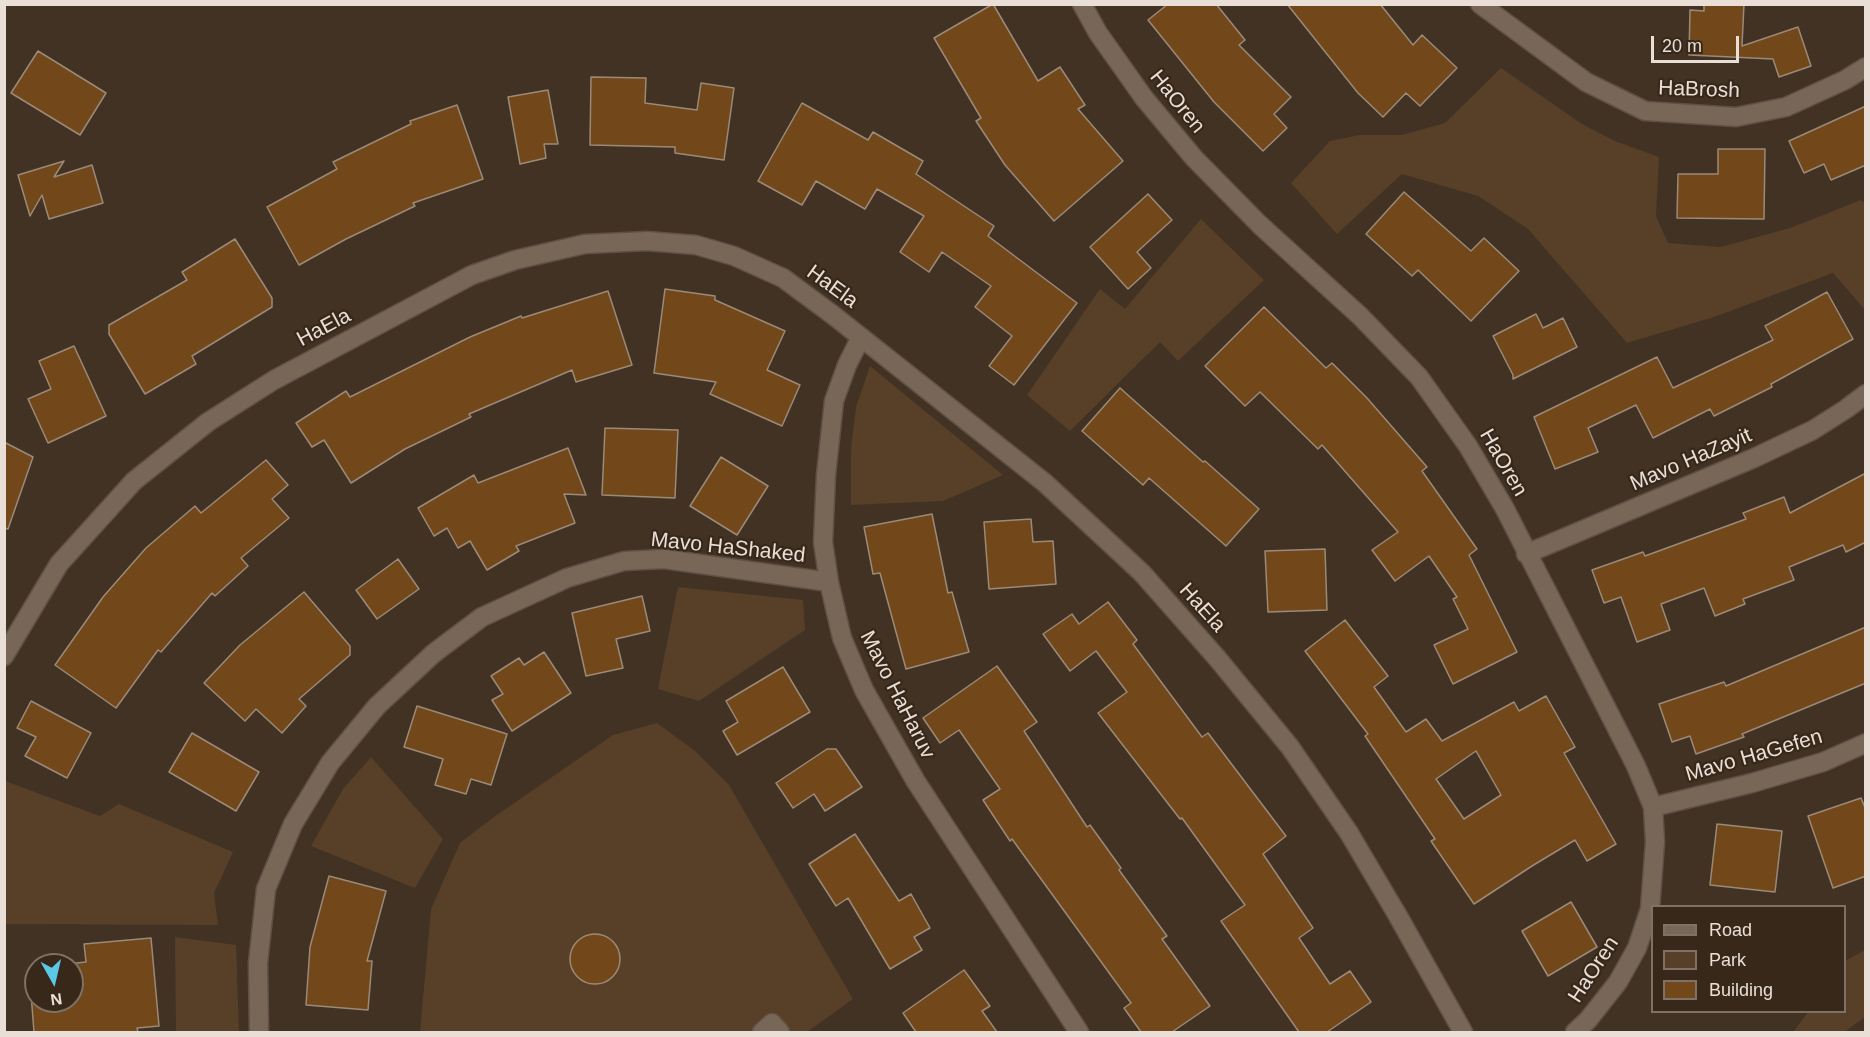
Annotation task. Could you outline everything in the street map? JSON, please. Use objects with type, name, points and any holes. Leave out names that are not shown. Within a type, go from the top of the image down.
[{"type":"street","name":"HaOren","points":[[1082,4],[1098,33],[1144,98],[1194,158],[1260,225],[1360,316],[1419,377],[1468,446],[1505,509],[1636,766],[1653,807],[1655,842],[1650,909],[1637,948],[1618,982],[1588,1020],[1575,1032]]},
{"type":"street","name":"HaBrosh","points":[[1480,4],[1586,82],[1644,111],[1736,117],[1786,106],[1845,80],[1866,66]]},
{"type":"street","name":"HaEla","points":[[4,656],[59,564],[134,481],[208,422],[274,380],[472,275],[515,260],[585,244],[647,241],[696,245],[734,256],[783,278],[861,336],[1045,483],[1142,573],[1217,658],[1290,747],[1348,833],[1463,1032]]},
{"type":"street","name":"Mavo HaHaruv","points":[[861,336],[847,365],[834,401],[826,475],[823,542],[829,582],[842,638],[870,700],[921,789],[1078,1032]]},
{"type":"street","name":"Mavo HaZayit","points":[[1526,554],[1754,458],[1813,430],[1866,394]]},
{"type":"street","name":"Mavo HaShaked","points":[[259,1032],[258,963],[266,889],[293,824],[330,763],[370,714],[434,653],[482,617],[567,578],[624,561],[664,559],[829,582]]},
{"type":"street","name":"Mavo HaGefen","points":[[1653,807],[1752,783],[1823,762],[1866,743]]},
{"type":"green space","points":[[1501,68],[1582,124],[1615,141],[1659,157],[1656,216],[1668,243],[1721,247],[1790,228],[1861,200],[1866,204],[1865,310],[1833,273],[1714,317],[1627,343],[1528,229],[1478,196],[1402,174],[1337,234],[1291,183],[1330,141],[1360,135],[1402,135],[1445,123]]},
{"type":"green space","points":[[1201,219],[1264,280],[1178,361],[1160,342],[1070,431],[1027,395],[1100,289],[1125,309]]},
{"type":"green space","points":[[870,366],[1003,475],[943,501],[851,505],[851,449],[856,407]]},
{"type":"green space","points":[[678,587],[803,600],[805,630],[699,701],[658,689]]},
{"type":"green space","points":[[657,723],[695,751],[729,785],[853,999],[807,1032],[420,1032],[431,909],[460,843],[613,735]]},
{"type":"green space","points":[[371,757],[443,839],[415,888],[311,846],[343,789]]},
{"type":"green space","points":[[5,781],[100,816],[119,804],[233,852],[214,893],[218,925],[5,924]]},
{"type":"green space","points":[[175,937],[236,945],[239,1032],[176,1032]]},
{"type":"green space","points":[[1865,950],[1865,1017],[1844,1032],[1793,1032],[1807,1013],[1846,1013],[1846,960]]},
{"type":"building","points":[[993,4],[1038,81],[1060,67],[1085,105],[1078,109],[1123,161],[1054,221],[1005,165],[976,121],[981,118],[934,38]]},
{"type":"building","points":[[1168,4],[1216,4],[1245,40],[1239,45],[1291,97],[1274,114],[1287,128],[1263,151],[1214,102],[1148,20]]},
{"type":"building","points":[[1287,4],[1380,4],[1413,45],[1422,35],[1457,68],[1420,106],[1406,93],[1383,117],[1358,93]]},
{"type":"building","points":[[1704,4],[1744,4],[1742,46],[1798,27],[1811,66],[1779,77],[1773,59],[1689,55],[1690,10],[1704,11]]},
{"type":"building","points":[[38,51],[106,93],[80,135],[11,93]]},
{"type":"building","points":[[591,77],[646,78],[645,103],[697,110],[701,83],[734,88],[724,160],[675,153],[675,147],[590,145]]},
{"type":"building","points":[[548,90],[558,144],[544,144],[546,158],[520,164],[508,97]]},
{"type":"building","points":[[802,103],[868,140],[873,132],[923,161],[916,174],[994,226],[988,236],[1077,303],[1014,385],[989,366],[1012,336],[975,307],[991,286],[942,252],[929,272],[900,252],[924,216],[877,189],[865,209],[816,181],[802,205],[758,181]]},
{"type":"building","points":[[457,105],[483,179],[413,203],[415,206],[346,239],[299,265],[267,207],[337,169],[333,162],[411,124],[410,121]]},
{"type":"building","points":[[1866,106],[1866,165],[1831,180],[1824,164],[1804,173],[1789,141]]},
{"type":"building","points":[[1718,149],[1765,149],[1764,219],[1677,218],[1678,174],[1718,174]]},
{"type":"building","points":[[64,161],[54,177],[92,165],[103,203],[49,219],[42,195],[30,216],[18,175]]},
{"type":"building","points":[[1404,192],[1471,251],[1484,238],[1519,271],[1471,321],[1418,270],[1412,276],[1366,234]]},
{"type":"building","points":[[1148,194],[1172,220],[1137,252],[1151,268],[1128,289],[1090,247]]},
{"type":"building","points":[[235,239],[272,298],[272,307],[192,356],[196,364],[145,394],[109,334],[109,325],[187,280],[182,272]]},
{"type":"building","points":[[665,289],[715,296],[715,300],[785,331],[767,370],[800,385],[782,426],[710,394],[716,382],[654,373]]},
{"type":"building","points":[[608,291],[632,365],[576,382],[572,370],[469,414],[471,417],[405,449],[351,483],[324,440],[312,447],[296,423],[346,391],[350,397],[470,337],[521,316],[522,318]]},
{"type":"building","points":[[1827,292],[1853,339],[1771,384],[1772,387],[1714,416],[1710,409],[1653,438],[1636,405],[1588,428],[1598,452],[1555,469],[1534,417],[1657,357],[1673,388],[1773,340],[1765,326]]},
{"type":"building","points":[[1264,307],[1326,368],[1332,363],[1367,398],[1427,467],[1422,471],[1477,549],[1469,555],[1517,652],[1453,684],[1434,645],[1468,629],[1453,599],[1457,597],[1429,556],[1395,581],[1372,550],[1398,532],[1322,445],[1318,449],[1260,392],[1245,406],[1205,366]]},
{"type":"building","points":[[1536,314],[1543,328],[1563,318],[1577,347],[1513,379],[1493,336]]},
{"type":"building","points":[[74,346],[106,416],[48,443],[28,399],[51,389],[39,361]]},
{"type":"building","points":[[1120,388],[1259,509],[1226,546],[1149,478],[1143,485],[1082,431]]},
{"type":"building","points":[[605,428],[678,430],[675,498],[602,495]]},
{"type":"building","points":[[4,442],[33,457],[8,529],[4,528]]},
{"type":"building","points":[[568,448],[586,495],[564,494],[575,523],[516,546],[519,551],[487,570],[470,541],[458,548],[447,528],[434,536],[418,508],[474,475],[478,483]]},
{"type":"building","points":[[721,457],[768,486],[737,535],[690,506]]},
{"type":"building","points":[[266,460],[288,485],[272,499],[289,518],[241,558],[248,566],[215,596],[212,593],[161,652],[158,650],[116,708],[55,665],[103,597],[146,548],[195,506],[201,513]]},
{"type":"building","points":[[1866,473],[1866,542],[1846,552],[1843,545],[1789,567],[1794,580],[1743,599],[1745,604],[1715,616],[1704,588],[1661,604],[1670,630],[1637,642],[1621,597],[1604,603],[1592,570],[1643,552],[1645,556],[1746,519],[1743,513],[1784,497],[1790,513]]},
{"type":"building","points":[[932,514],[948,593],[952,592],[969,652],[906,669],[880,573],[873,574],[864,527]]},
{"type":"building","points":[[1031,519],[1033,542],[1053,541],[1056,584],[989,589],[984,522]]},
{"type":"building","points":[[1325,549],[1327,610],[1268,612],[1265,551]]},
{"type":"building","points":[[398,559],[419,589],[377,619],[356,590]]},
{"type":"building","points":[[304,592],[350,646],[350,655],[299,699],[306,706],[282,733],[256,709],[245,721],[204,683],[240,645]]},
{"type":"building","points":[[642,596],[650,631],[616,639],[623,668],[586,676],[572,613]]},
{"type":"building","points":[[1108,602],[1137,640],[1133,644],[1202,737],[1208,733],[1286,836],[1263,854],[1313,928],[1299,938],[1330,984],[1350,971],[1371,1002],[1327,1032],[1299,1032],[1221,921],[1245,905],[1182,818],[1180,819],[1098,713],[1127,692],[1096,651],[1070,671],[1043,634],[1072,614],[1079,624]]},
{"type":"building","points":[[1345,620],[1388,676],[1374,687],[1406,732],[1426,719],[1442,741],[1514,702],[1519,711],[1546,696],[1575,747],[1564,753],[1616,844],[1587,861],[1575,840],[1474,904],[1431,841],[1435,839],[1365,736],[1368,734],[1305,651]],"holes":[[[1476,751],[1501,795],[1464,819],[1436,779]]]},
{"type":"building","points":[[1866,627],[1866,683],[1742,734],[1744,737],[1696,754],[1690,736],[1672,742],[1659,704],[1724,682],[1726,686]]},
{"type":"building","points":[[544,652],[571,693],[512,731],[492,700],[503,694],[491,676],[519,658],[524,665]]},
{"type":"building","points":[[997,666],[1037,722],[1024,731],[1087,827],[1090,825],[1121,868],[1119,870],[1167,936],[1162,939],[1210,1006],[1172,1032],[1141,1032],[1124,1008],[1131,1003],[1012,839],[1010,841],[983,800],[1000,789],[959,730],[940,743],[923,718]]},
{"type":"building","points":[[783,667],[810,712],[737,755],[723,731],[738,722],[726,701]]},
{"type":"building","points":[[31,701],[91,733],[67,778],[25,756],[36,737],[17,728]]},
{"type":"building","points":[[417,706],[507,734],[491,785],[471,779],[466,794],[435,785],[443,759],[404,747]]},
{"type":"building","points":[[192,733],[259,772],[236,811],[169,772]]},
{"type":"building","points":[[827,749],[836,749],[862,787],[825,811],[814,794],[793,808],[776,783]]},
{"type":"building","points":[[1861,798],[1866,810],[1866,876],[1833,888],[1808,816]]},
{"type":"building","points":[[1717,824],[1782,831],[1775,892],[1710,885]]},
{"type":"building","points":[[855,834],[899,901],[911,894],[930,928],[914,937],[922,950],[890,969],[848,898],[836,906],[809,864]]},
{"type":"building","points":[[329,876],[386,891],[367,961],[372,961],[368,1010],[306,1005],[310,947]]},
{"type":"building","points":[[1571,902],[1597,947],[1548,976],[1522,931]]},
{"type":"building","points":[[600,934],[613,941],[619,949],[619,969],[613,977],[605,983],[590,984],[577,977],[571,969],[570,954],[577,941],[585,935]]},
{"type":"building","points":[[151,938],[159,1026],[137,1028],[138,1032],[34,1032],[33,1013],[84,1013],[84,962],[86,962],[84,944]]},
{"type":"building","points":[[964,970],[990,1006],[982,1011],[997,1032],[916,1032],[903,1013]]}]
